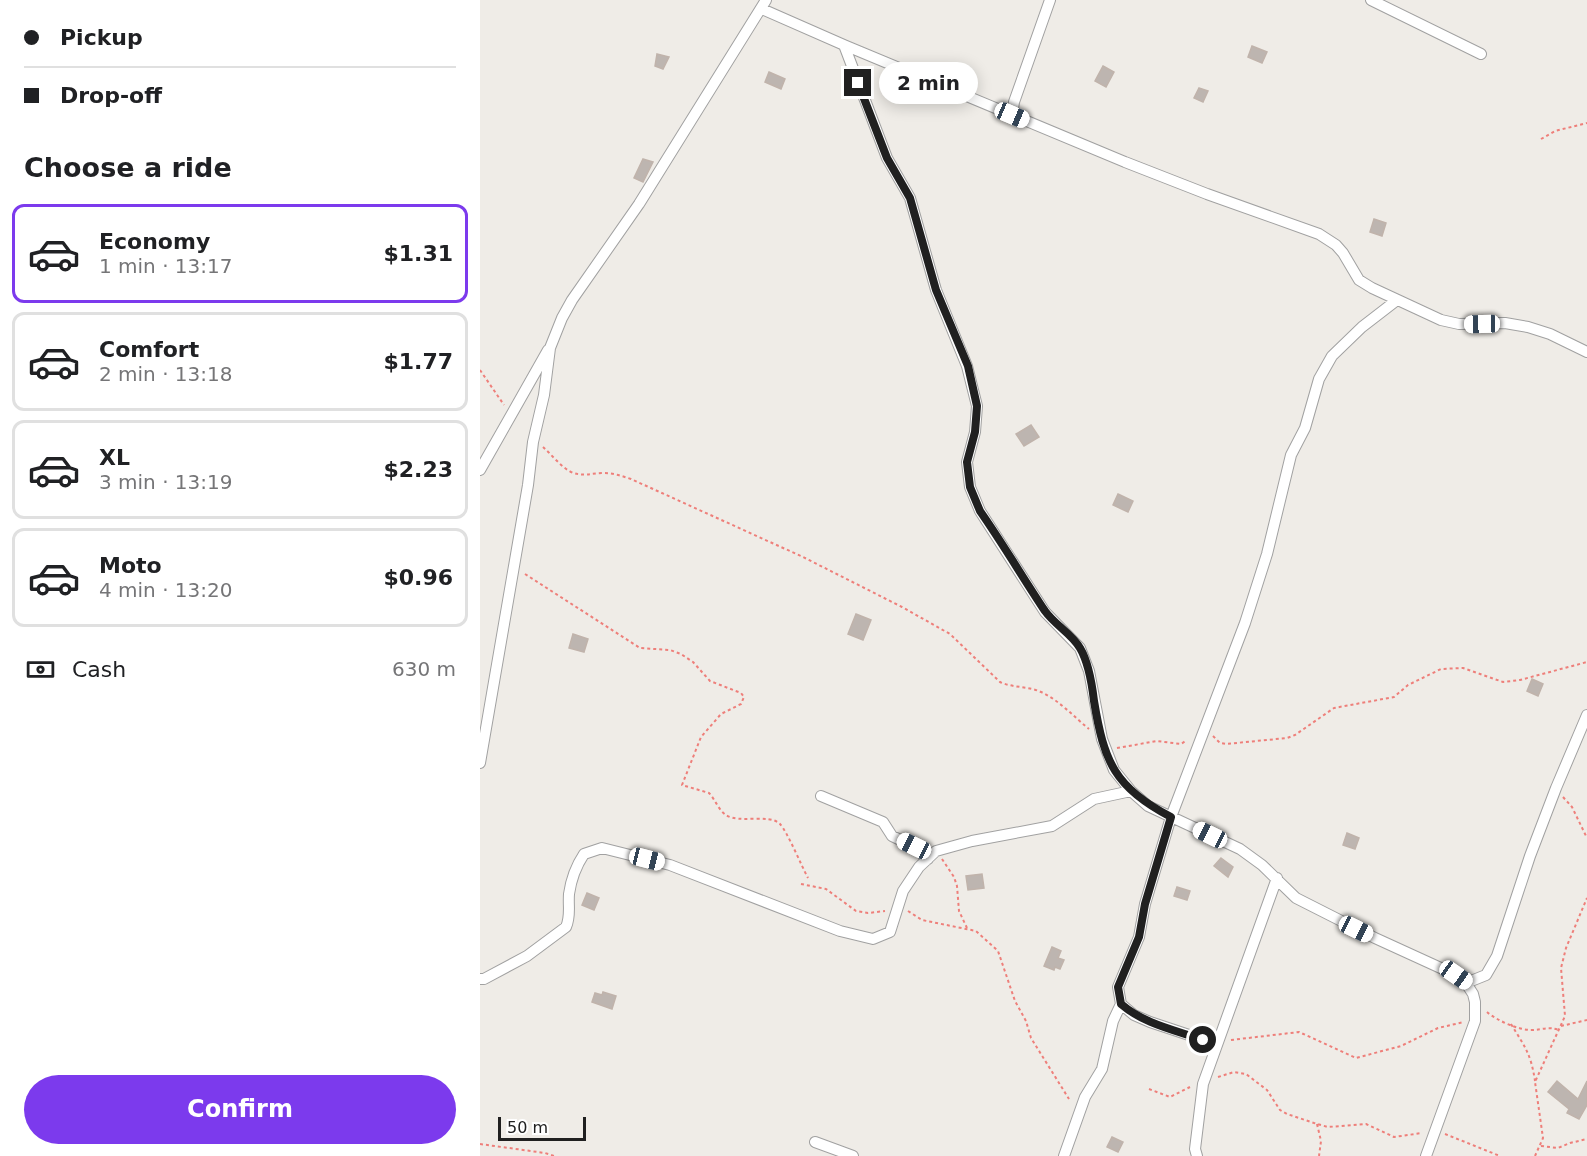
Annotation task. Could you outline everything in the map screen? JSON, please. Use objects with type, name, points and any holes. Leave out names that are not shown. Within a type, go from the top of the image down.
[{"type":"street","points":[[1012,115],[1014,102],[1050,0]]},
{"type":"street","points":[[1371,0],[1480,54]]},
{"type":"street","points":[[480,470],[550,348],[572,300],[639,204],[764,4],[843,45],[1207,195],[1319,234],[1336,245],[1343,253],[1359,280],[1441,320],[1459,324],[1505,323],[1528,327],[1550,334],[1587,352]]},
{"type":"street","points":[[843,45],[887,158],[910,198],[936,290],[968,366],[977,406],[975,432],[967,462],[970,487],[980,511],[1046,612],[1080,648],[1089,671],[1104,744],[1114,770],[1131,791],[1148,806],[1240,849],[1262,865],[1296,898],[1375,938],[1437,965],[1466,983],[1475,1002],[1475,1021],[1426,1156]]},
{"type":"street","points":[[1064,1156],[1085,1097],[1102,1069],[1113,1021],[1121,1004],[1118,987],[1139,937],[1145,904],[1171,817],[1249,611],[1267,554],[1291,455],[1305,428],[1319,379],[1332,356],[1362,327],[1397,300]]},
{"type":"street","points":[[480,763],[533,442],[544,395],[550,348]]},
{"type":"street","points":[[1466,983],[1486,975],[1492,966],[1556,788],[1587,716]]},
{"type":"street","points":[[480,979],[527,956],[566,927],[569,920],[569,894],[576,867],[584,854],[602,848],[670,865],[840,931],[873,939],[890,932],[903,891],[920,867],[936,851],[972,841],[1052,826],[1094,799],[1131,791]]},
{"type":"street","points":[[821,796],[884,822],[892,836],[914,846],[927,859]]},
{"type":"street","points":[[1195,1155],[1203,1084],[1276,878]]},
{"type":"street","points":[[1121,1004],[1134,1015],[1150,1022],[1217,1043]]},
{"type":"street","points":[[815,1142],[853,1156]]},
{"type":"path","points":[[1541,139],[1555,131],[1587,123]]},
{"type":"path","points":[[480,370],[510,415]]},
{"type":"path","points":[[533,442],[543,446],[564,468],[574,473],[613,474],[631,479],[803,557],[902,607],[950,634],[1000,682],[1011,687],[1041,692],[1057,701],[1104,744],[1157,741],[1181,744],[1197,733],[1213,735],[1220,743],[1226,744],[1287,738],[1306,729],[1334,708],[1394,698],[1408,685],[1442,669],[1463,668],[1503,682],[1520,680],[1587,662]]},
{"type":"path","points":[[513,573],[526,575],[640,648],[670,650],[681,654],[693,662],[710,681],[741,693],[744,697],[741,704],[721,714],[701,737],[681,785],[710,793],[728,817],[769,819],[780,824],[808,878]]},
{"type":"path","points":[[1556,788],[1572,807],[1587,838]]},
{"type":"path","points":[[936,851],[954,877],[957,886],[958,911],[967,928]]},
{"type":"path","points":[[801,884],[826,889],[856,911],[868,913],[897,909],[910,911],[922,920],[967,928],[981,934],[1000,954],[1031,1038],[1069,1099]]},
{"type":"path","points":[[1535,1082],[1566,1010],[1561,968],[1566,948],[1587,898]]},
{"type":"path","points":[[1475,1002],[1493,1017],[1528,1030],[1549,1027],[1559,1030]]},
{"type":"path","points":[[1561,1026],[1587,1020]]},
{"type":"path","points":[[1217,1043],[1299,1032],[1356,1058],[1405,1044],[1442,1027],[1466,1021]]},
{"type":"path","points":[[1511,1024],[1532,1059],[1543,1138],[1535,1156]]},
{"type":"path","points":[[1149,1089],[1170,1097],[1187,1088],[1239,1071],[1251,1076],[1263,1087],[1280,1110],[1317,1124],[1328,1127],[1366,1124],[1394,1137],[1435,1130],[1500,1156]]},
{"type":"path","points":[[1317,1124],[1321,1141],[1319,1156]]},
{"type":"path","points":[[1541,1146],[1558,1148],[1587,1139]]},
{"type":"path","points":[[480,1144],[554,1156]]},
{"type":"building","points":[[1252,46],[1267,52],[1262,63],[1248,57]]},
{"type":"building","points":[[657,54],[669,57],[663,69],[655,66]]},
{"type":"building","points":[[1103,66],[1114,72],[1106,87],[1095,81]]},
{"type":"building","points":[[769,72],[785,79],[781,89],[765,82]]},
{"type":"building","points":[[1199,88],[1208,91],[1203,102],[1194,98]]},
{"type":"building","points":[[643,159],[653,162],[643,182],[634,178]]},
{"type":"building","points":[[1374,219],[1386,223],[1382,236],[1370,232]]},
{"type":"building","points":[[1031,425],[1039,437],[1024,446],[1016,434]]},
{"type":"building","points":[[1118,494],[1133,501],[1128,512],[1113,505]]},
{"type":"building","points":[[856,614],[871,620],[863,640],[848,634]]},
{"type":"building","points":[[573,634],[588,639],[584,652],[569,648]]},
{"type":"building","points":[[1532,679],[1543,684],[1538,696],[1527,691]]},
{"type":"building","points":[[1347,833],[1359,838],[1355,849],[1343,845]]},
{"type":"building","points":[[1221,858],[1233,867],[1228,877],[1214,866]]},
{"type":"building","points":[[982,874],[984,888],[968,890],[966,876]]},
{"type":"building","points":[[1177,887],[1190,891],[1187,900],[1174,896]]},
{"type":"building","points":[[587,893],[599,898],[594,910],[582,905]]},
{"type":"building","points":[[1052,947],[1061,951],[1058,958],[1064,960],[1060,969],[1055,967],[1054,970],[1044,966]]},
{"type":"building","points":[[603,992],[616,996],[612,1009],[592,1002],[595,993],[602,995]]},
{"type":"building","points":[[1557,1081],[1578,1099],[1587,1081],[1587,1105],[1579,1119],[1567,1113],[1569,1109],[1548,1092]]},
{"type":"building","points":[[1112,1137],[1123,1142],[1118,1152],[1107,1147]]},
{"type":"route","points":[[858,83],[887,158],[910,198],[936,290],[968,366],[977,406],[975,432],[967,462],[970,487],[980,511],[1046,612],[1080,648],[1089,671],[1102,739],[1114,770],[1131,791],[1148,806],[1171,817],[1145,904],[1139,937],[1118,987],[1121,1004],[1134,1015],[1203,1040]]}]
